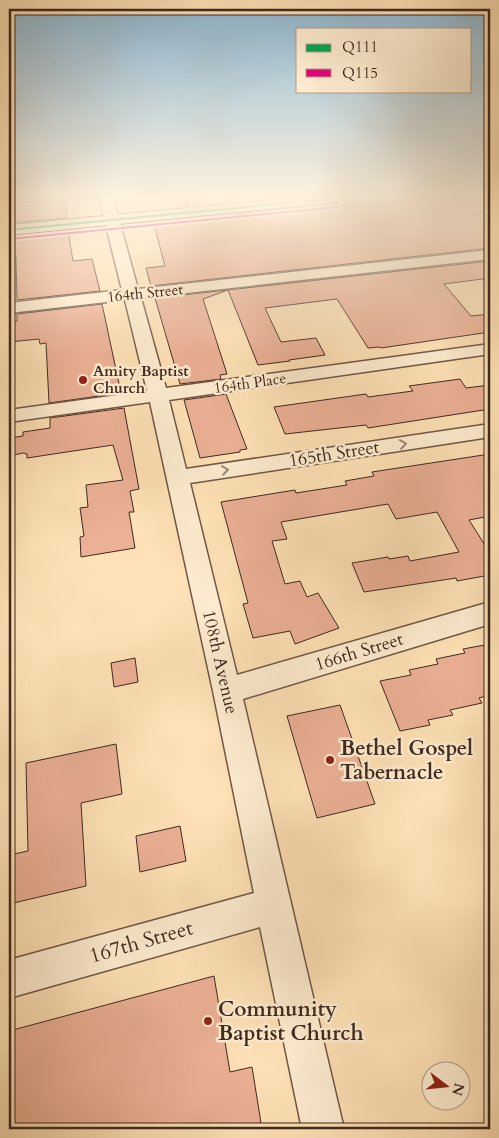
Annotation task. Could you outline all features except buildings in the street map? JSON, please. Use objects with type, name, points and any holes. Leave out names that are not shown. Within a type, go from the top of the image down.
[{"type":"street","name":"108th Avenue","points":[[120,251],[158,395],[227,691],[323,1129]]},
{"type":"street","name":"164th Street","points":[[9,308],[490,254]]},
{"type":"street","name":"164th Place","points":[[9,416],[490,349]]},
{"type":"street","name":"165th Street","points":[[177,478],[490,430]]},
{"type":"street","name":"166th Street","points":[[227,691],[490,613]]},
{"type":"street","name":"167th Street","points":[[9,979],[274,905]]},
{"type":"place","name":"Amity Baptist Church","points":[[83,380]]},
{"type":"place","name":"Bethel Gospel Tabernacle","points":[[330,760]]},
{"type":"place","name":"Community Baptist Church","points":[[208,1021]]}]
